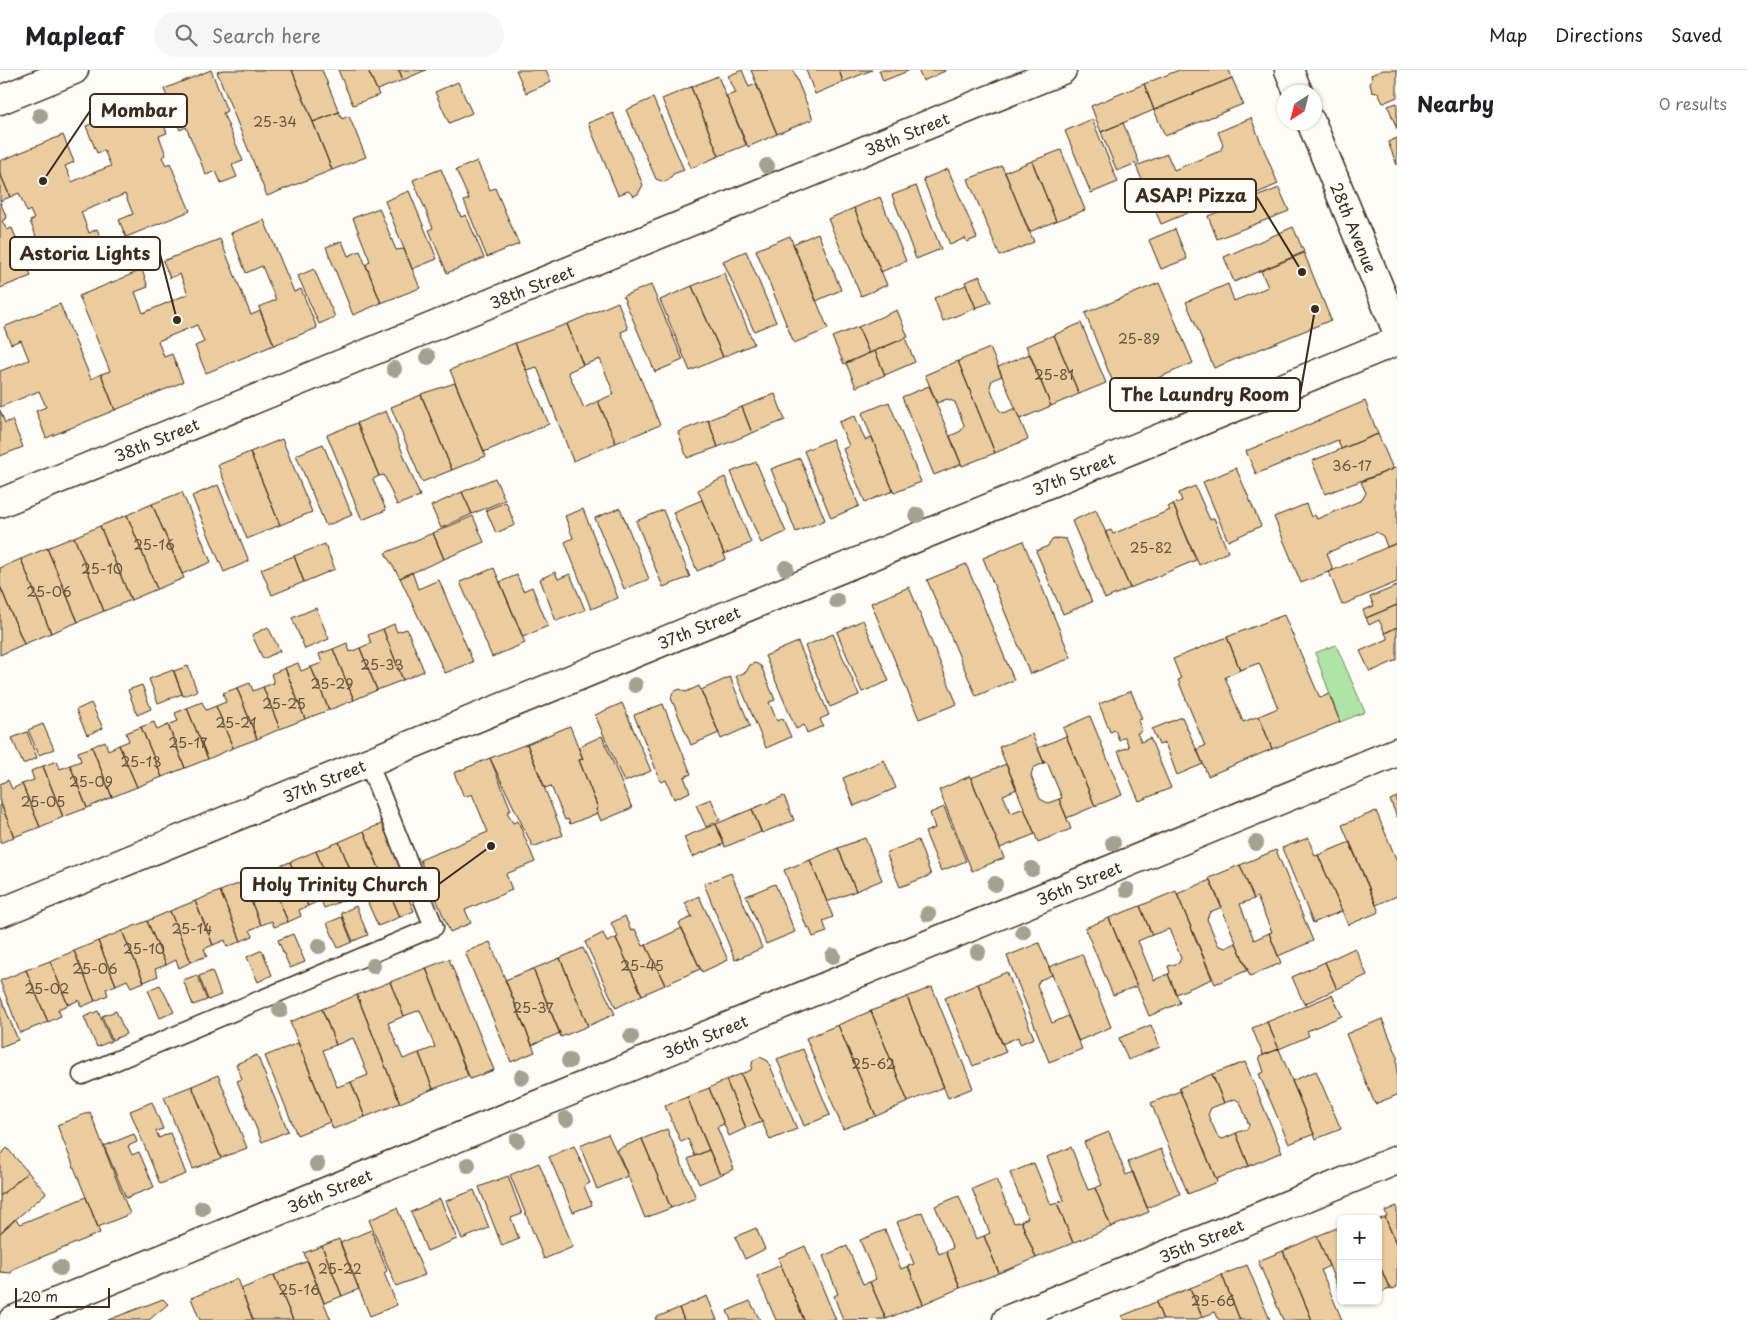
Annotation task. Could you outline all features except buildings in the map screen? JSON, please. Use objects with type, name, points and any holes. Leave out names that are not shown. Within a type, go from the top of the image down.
[{"type":"street","points":[[0,100],[74,70]]},
{"type":"street","name":"38th Street","points":[[0,504],[1062,70]]},
{"type":"street","points":[[1289,70],[1295,85]]},
{"type":"street","name":"28th Avenue","points":[[1314,130],[1397,331]]},
{"type":"street","name":"37th Street","points":[[0,913],[1397,341]]},
{"type":"street","name":"36th Street","points":[[13,1320],[1397,752]]},
{"type":"street","name":"35th Street","points":[[1007,1320],[1397,1160]]},
{"type":"lane","points":[[82,1075],[434,927],[368,762]]},
{"type":"green space","points":[[1336,645],[1365,712],[1340,722],[1315,653]]},
{"type":"place","name":"Mombar","points":[[43,181]]},
{"type":"place","name":"ASAP! Pizza","points":[[1302,272]]},
{"type":"place","name":"The Laundry Room","points":[[1315,309]]},
{"type":"place","name":"Astoria Lights","points":[[177,320]]},
{"type":"place","name":"Holy Trinity Church","points":[[491,846]]}]
